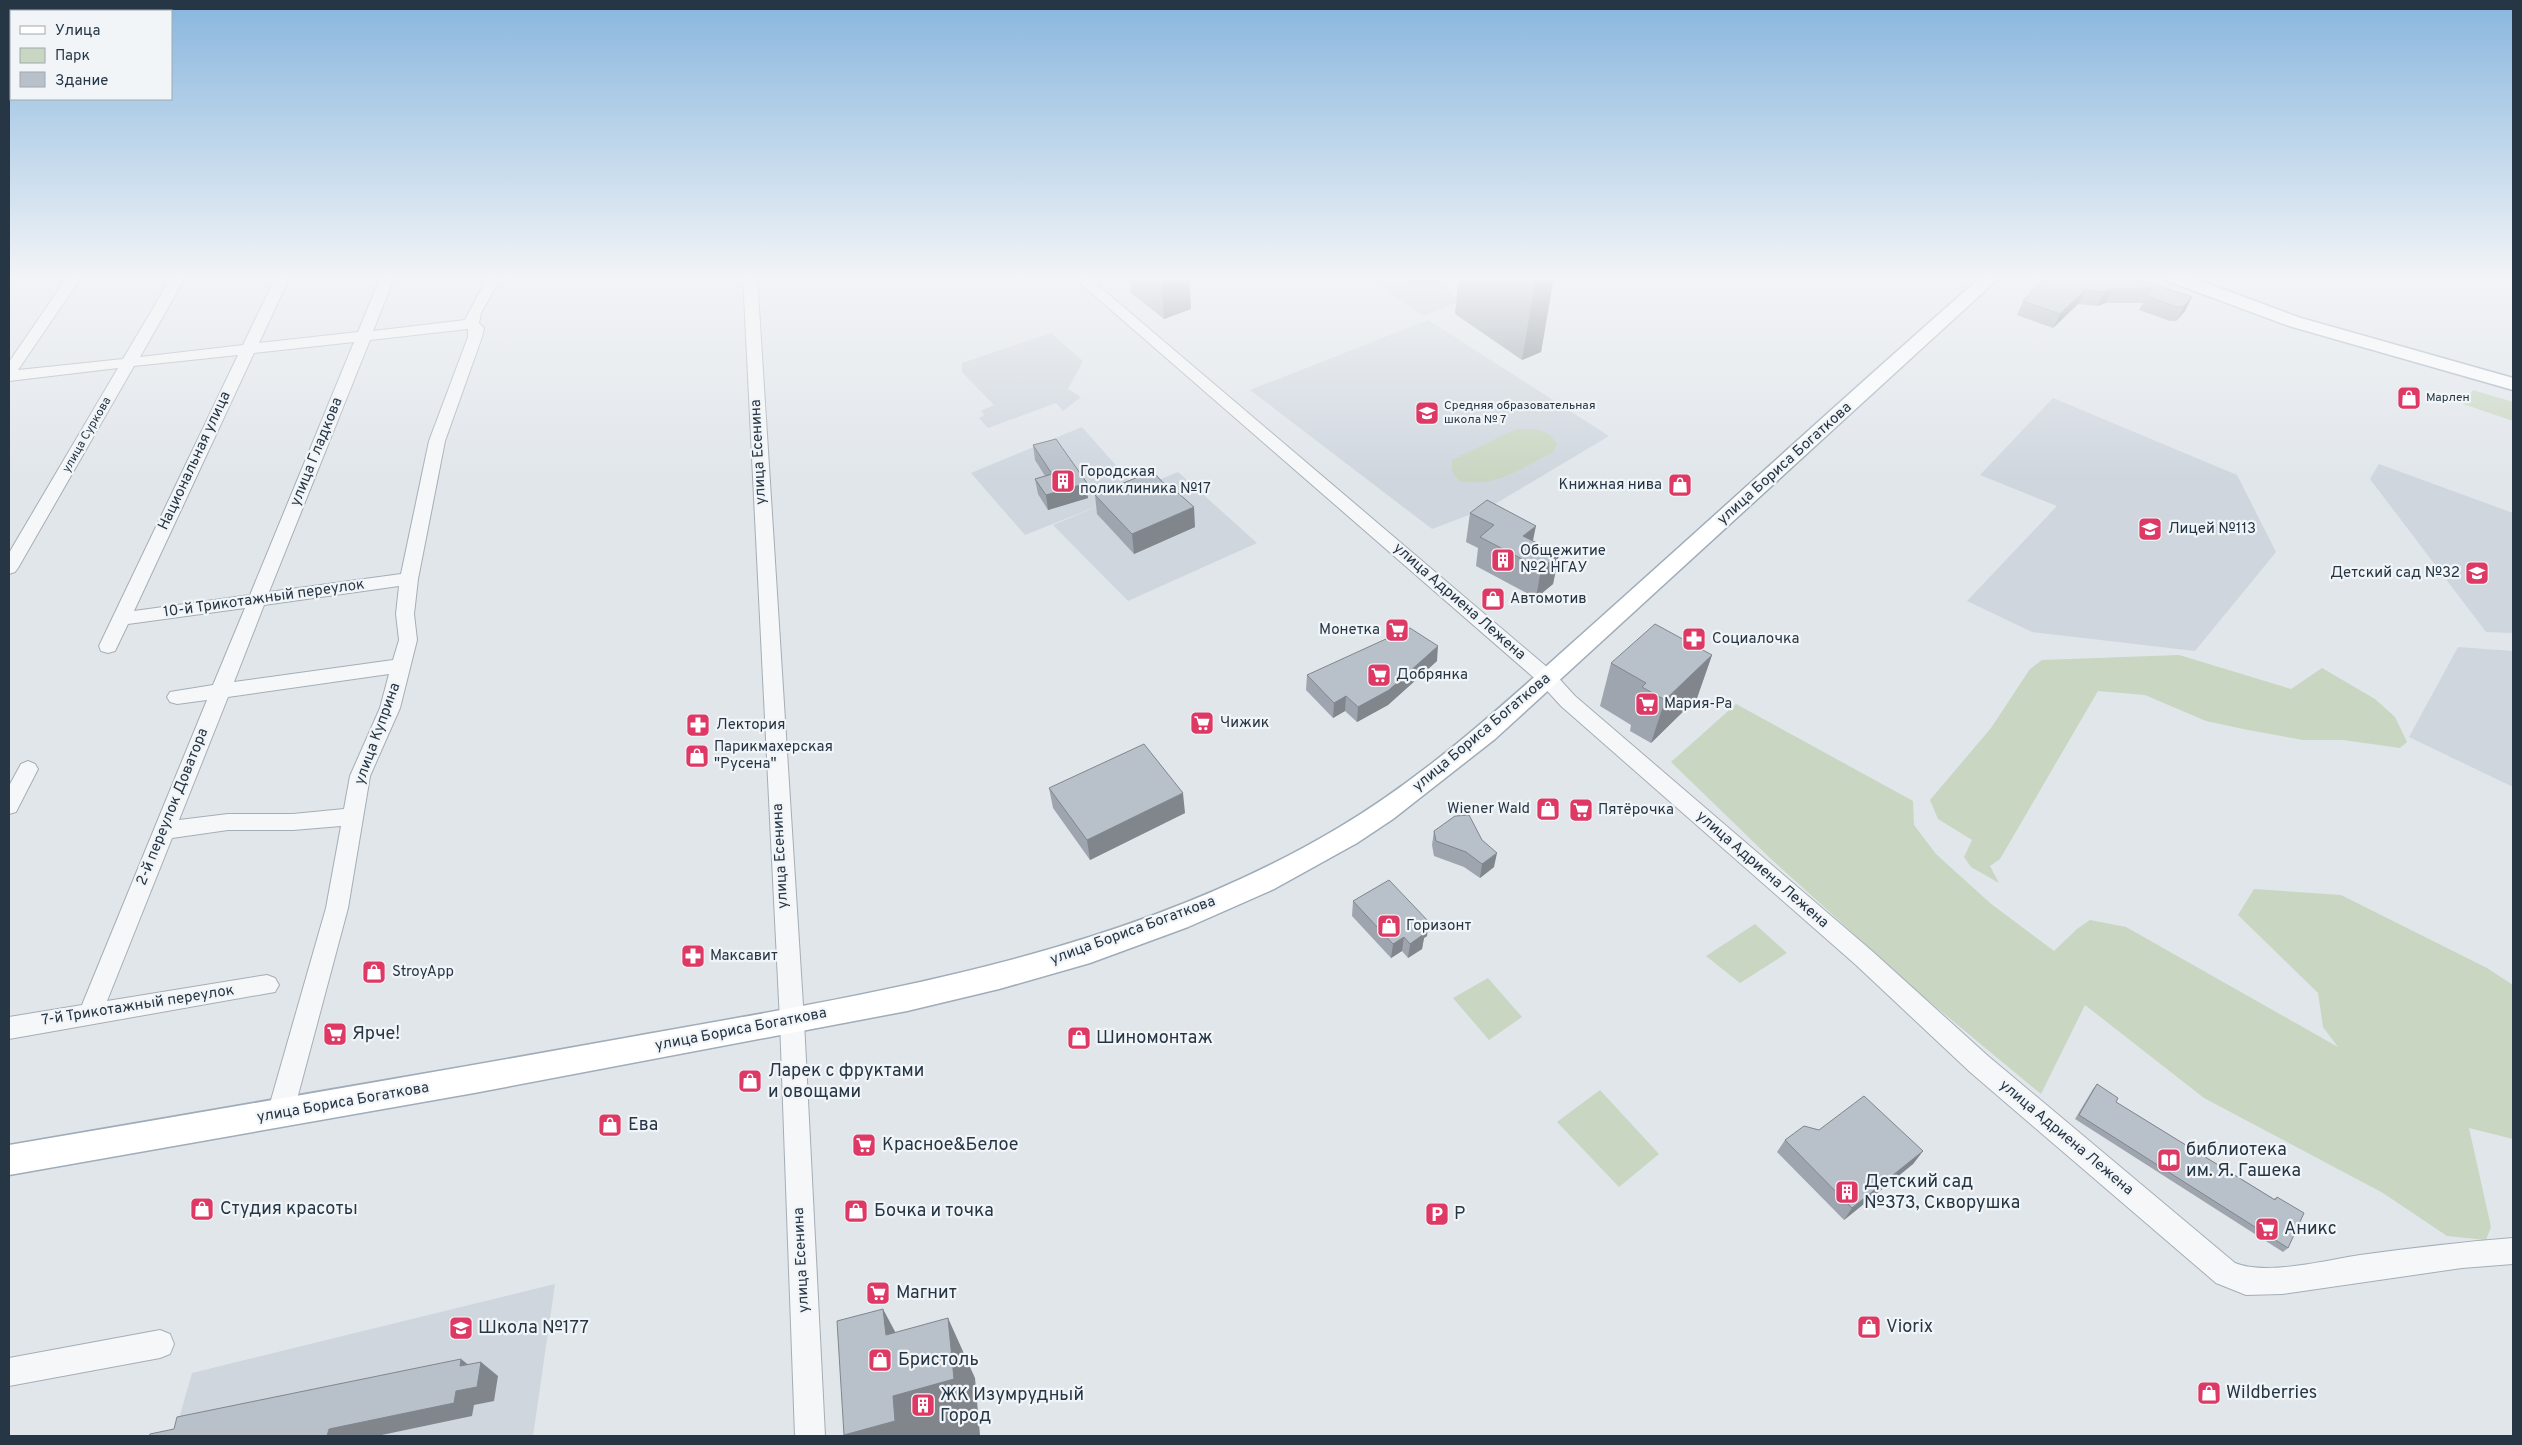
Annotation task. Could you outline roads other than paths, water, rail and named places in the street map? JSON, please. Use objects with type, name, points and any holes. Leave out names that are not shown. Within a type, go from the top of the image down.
[{"type":"main road","name":"улица Бориса Богаткова","points":[[9,1160],[280,1114],[792,1021],[957,986],[1076,955],[1176,919],[1267,880],[1346,836],[1408,795],[1449,763],[1566,663],[1918,343]]},
{"type":"main road","points":[[2370,343],[2513,384]]},
{"type":"main road","points":[[2416,343],[2513,371]]},
{"type":"street","points":[[9,375],[30,343]]},
{"type":"street","name":"улица Суркова","points":[[9,568],[141,343]]},
{"type":"street","name":"Национальная улица","points":[[108,646],[251,343]]},
{"type":"street","points":[[9,375],[129,364],[297,343]]},
{"type":"street","name":"улица Гладкова","points":[[257,599],[360,343]]},
{"type":"street","name":"улица Куприна","points":[[280,1114],[337,908],[360,776],[390,708],[408,640],[405,614],[409,579],[436,441],[473,343]]},
{"type":"street","name":"улица Есенина","points":[[754,343],[792,1021],[810,1436]]},
{"type":"street","name":"улица Адриена Лежена","points":[[1158,343],[1547,678],[1568,701],[1864,958],[1979,1064],[2226,1273],[2246,1281],[2282,1280],[2462,1255],[2513,1250]]},
{"type":"street","name":"10-й Трикотажный переулок","points":[[120,619],[409,579]]},
{"type":"street","name":"2-й переулок Доватора","points":[[90,1014],[257,599]]},
{"type":"street","points":[[176,697],[401,666]]},
{"type":"street","points":[[9,806],[28,769]]},
{"type":"street","points":[[164,831],[228,822],[293,822],[353,816]]},
{"type":"street","name":"7-й Трикотажный переулок","points":[[9,1028],[267,985]]},
{"type":"street","points":[[9,1372],[160,1344]]},
{"type":"place","name":"Марлен","points":[[2409,398]]},
{"type":"place","name":"Средняя образовательная школа № 7","points":[[1427,413]]},
{"type":"place","name":"Городская поликлиника №17","points":[[1063,481]]},
{"type":"place","name":"Книжная нива","points":[[1680,485]]},
{"type":"place","name":"Лицей №113","points":[[2150,529]]},
{"type":"place","name":"Общежитие №2 НГАУ","points":[[1503,560]]},
{"type":"place","name":"Детский сад №32","points":[[2477,573]]},
{"type":"place","name":"Автомотив","points":[[1493,599]]},
{"type":"place","name":"Монетка","points":[[1397,630]]},
{"type":"place","name":"Социалочка","points":[[1694,639]]},
{"type":"place","name":"Добрянка","points":[[1379,675]]},
{"type":"place","name":"Мария-Ра","points":[[1647,704]]},
{"type":"place","name":"Чижик","points":[[1202,723]]},
{"type":"place","name":"Лектория","points":[[698,725]]},
{"type":"place","name":"Парикмахерская \"Русена\"","points":[[697,756]]},
{"type":"place","name":"Wiener Wald","points":[[1548,809]]},
{"type":"place","name":"Пятёрочка","points":[[1581,810]]},
{"type":"place","name":"Горизонт","points":[[1389,926]]},
{"type":"place","name":"Максавит","points":[[693,956]]},
{"type":"place","name":"StroyApp","points":[[374,972]]},
{"type":"place","name":"Ярче!","points":[[335,1034]]},
{"type":"place","name":"Шиномонтаж","points":[[1079,1038]]},
{"type":"place","name":"Ларек с фруктами и овощами","points":[[750,1081]]},
{"type":"place","name":"Ева","points":[[610,1125]]},
{"type":"place","name":"Красное&Белое","points":[[864,1145]]},
{"type":"place","name":"библиотека им. Я. Гашека","points":[[2169,1160]]},
{"type":"place","name":"Детский сад №373, Скворушка","points":[[1847,1192]]},
{"type":"place","name":"Студия красоты","points":[[202,1209]]},
{"type":"place","name":"Бочка и точка","points":[[856,1211]]},
{"type":"place","name":"P","points":[[1437,1214]]},
{"type":"place","name":"Аникс","points":[[2267,1229]]},
{"type":"place","name":"Магнит","points":[[878,1293]]},
{"type":"place","name":"Viorix","points":[[1869,1327]]},
{"type":"place","name":"Школа №177","points":[[461,1328]]},
{"type":"place","name":"Бристоль","points":[[880,1360]]},
{"type":"place","name":"Wildberries","points":[[2209,1393]]},
{"type":"place","name":"ЖК Изумрудный Город","points":[[923,1405]]}]
